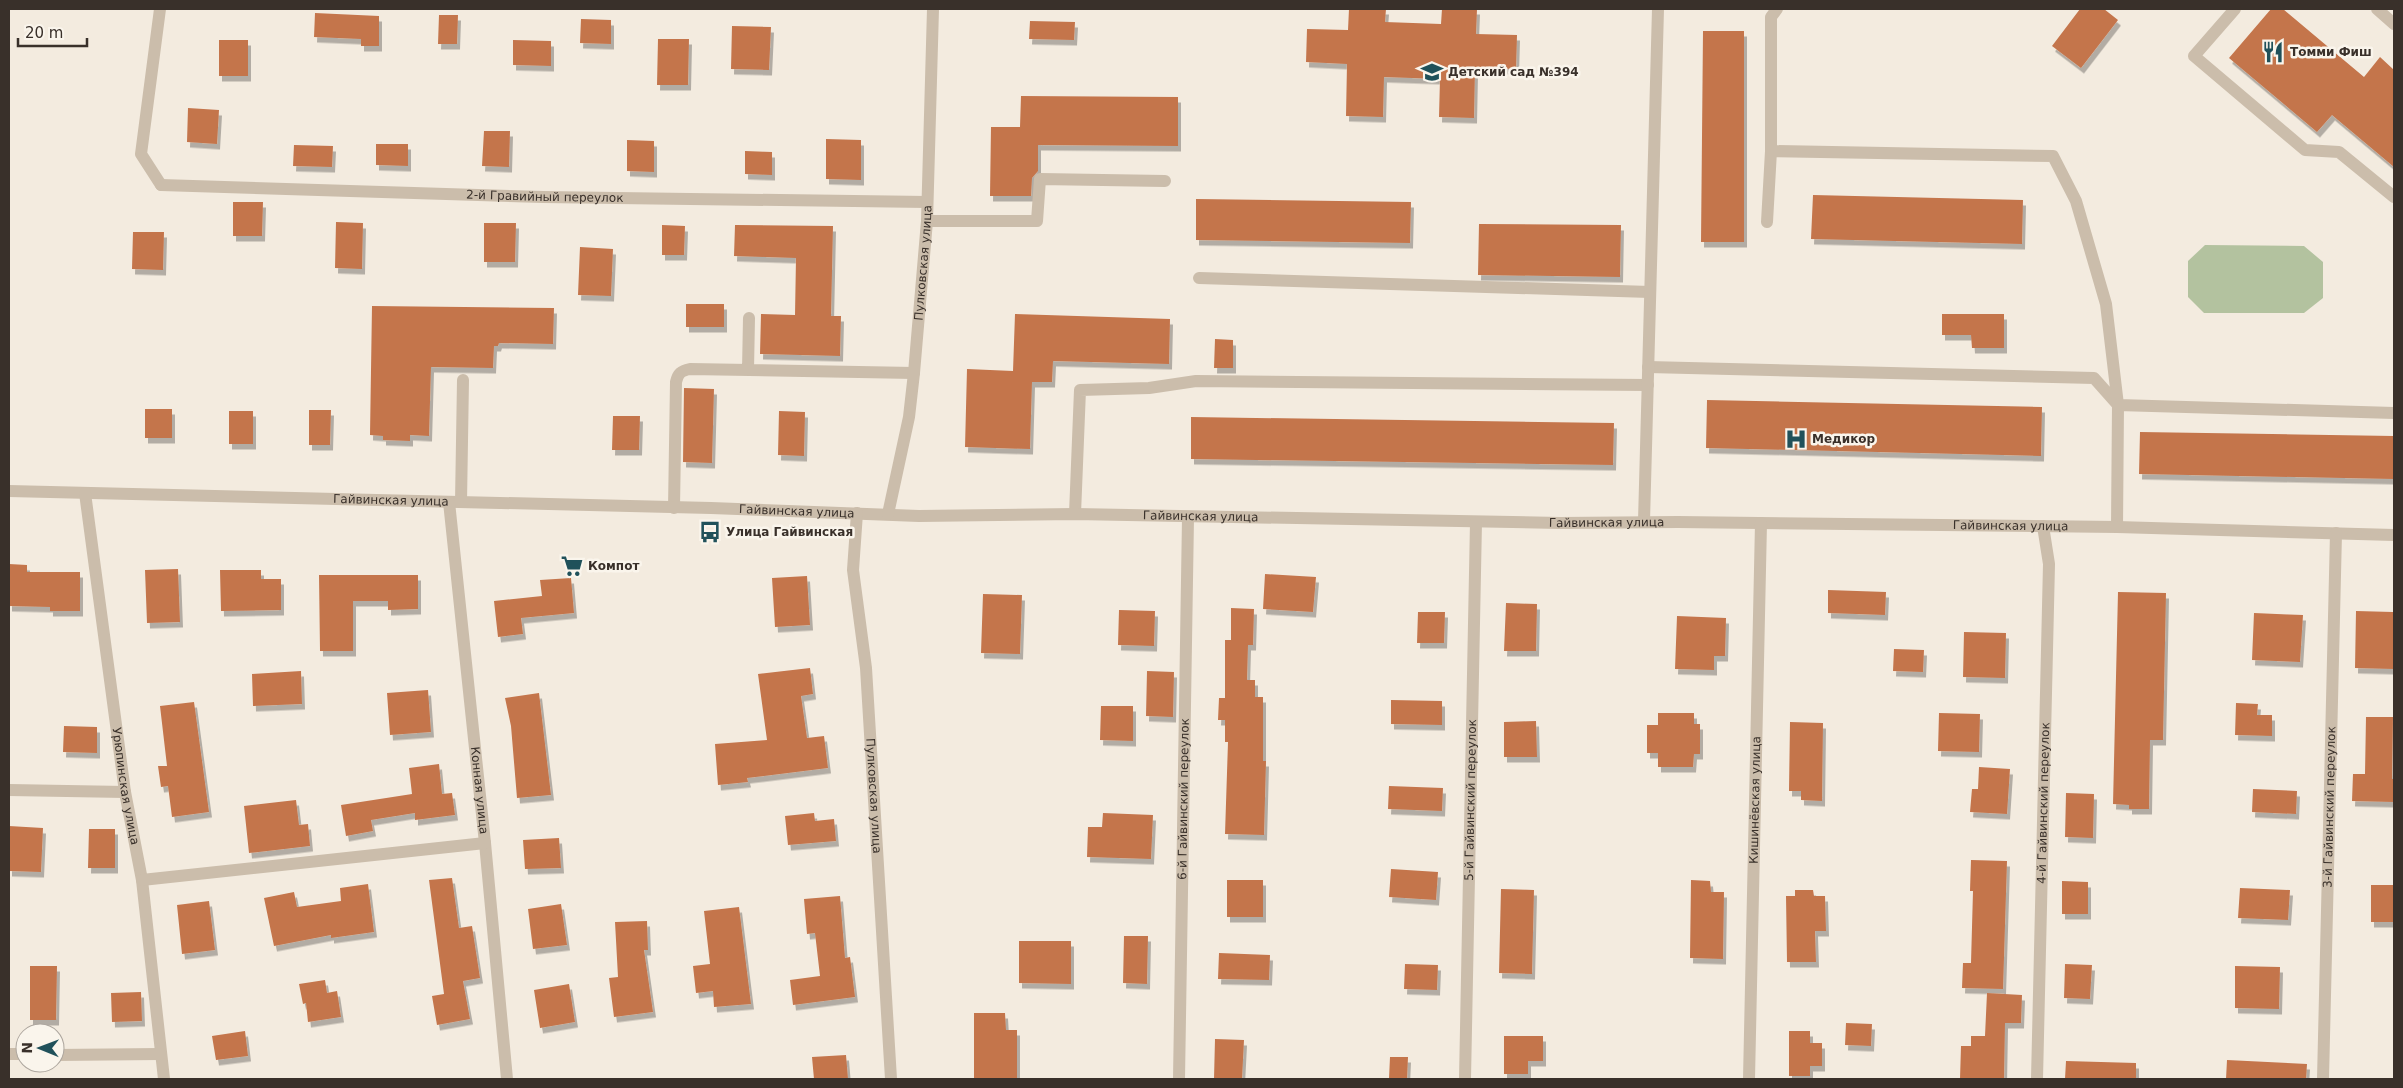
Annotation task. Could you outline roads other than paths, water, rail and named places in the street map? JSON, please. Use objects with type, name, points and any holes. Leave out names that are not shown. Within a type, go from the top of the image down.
[{"type":"street","name":"2-й Гравийный переулок","points":[[160,9],[141,154],[161,185],[553,197],[927,202]]},
{"type":"street","name":"Пулковская улица","points":[[888,514],[908,417],[914,373],[927,221],[933,9]]},
{"type":"street","points":[[1644,521],[1658,9]]},
{"type":"street","points":[[1767,222],[1771,151],[1771,17],[1777,9]]},
{"type":"street","points":[[2235,9],[2194,56],[2305,150],[2339,152],[2394,197]]},
{"type":"street","points":[[2377,9],[2394,24]]},
{"type":"street","points":[[1771,151],[2053,156],[2076,202],[2106,304],[2118,405],[2117,527]]},
{"type":"street","points":[[927,221],[1037,220],[1040,179],[1165,182]]},
{"type":"street","points":[[1199,278],[1650,292]]},
{"type":"street","points":[[748,370],[749,318]]},
{"type":"street","points":[[1648,367],[2094,378],[2118,405],[2394,413]]},
{"type":"street","points":[[674,508],[678,374],[690,369],[914,373]]},
{"type":"street","name":"Конная улица","points":[[463,380],[455,502],[507,1079]]},
{"type":"street","points":[[1075,514],[1080,390],[1150,388],[1196,381],[1648,385]]},
{"type":"street","name":"Гайвинская улица","points":[[9,491],[888,514],[1075,514],[1188,518],[1476,522],[1644,521],[2117,527],[2394,535]]},
{"type":"street","name":"Урюпинская улица","points":[[84,493],[125,792],[142,880],[164,1079]]},
{"type":"street","name":"Пулковская улица","points":[[858,513],[853,570],[866,668],[891,1079]]},
{"type":"street","name":"6-й Гайвинский переулок","points":[[1179,1079],[1188,518]]},
{"type":"street","name":"5-й Гайвинский переулок","points":[[1466,1079],[1476,522]]},
{"type":"street","name":"Кишинёвская улица","points":[[1749,1079],[1761,523]]},
{"type":"street","name":"4-й Гайвинский переулок","points":[[2036,1079],[2049,564],[2043,526]]},
{"type":"street","name":"3-й Гайвинский переулок","points":[[2322,1079],[2336,533]]},
{"type":"street","points":[[9,790],[125,792]]},
{"type":"street","points":[[142,880],[485,843]]},
{"type":"street","points":[[65,1055],[160,1054]]},
{"type":"place","name":"Томми Фиш","points":[[2273,52]]},
{"type":"place","name":"Детский сад №394","points":[[1432,72]]},
{"type":"place","name":"Медикор","points":[[1796,439]]},
{"type":"place","name":"Улица Гайвинская","points":[[710,532]]},
{"type":"place","name":"Компот","points":[[572,566]]}]
